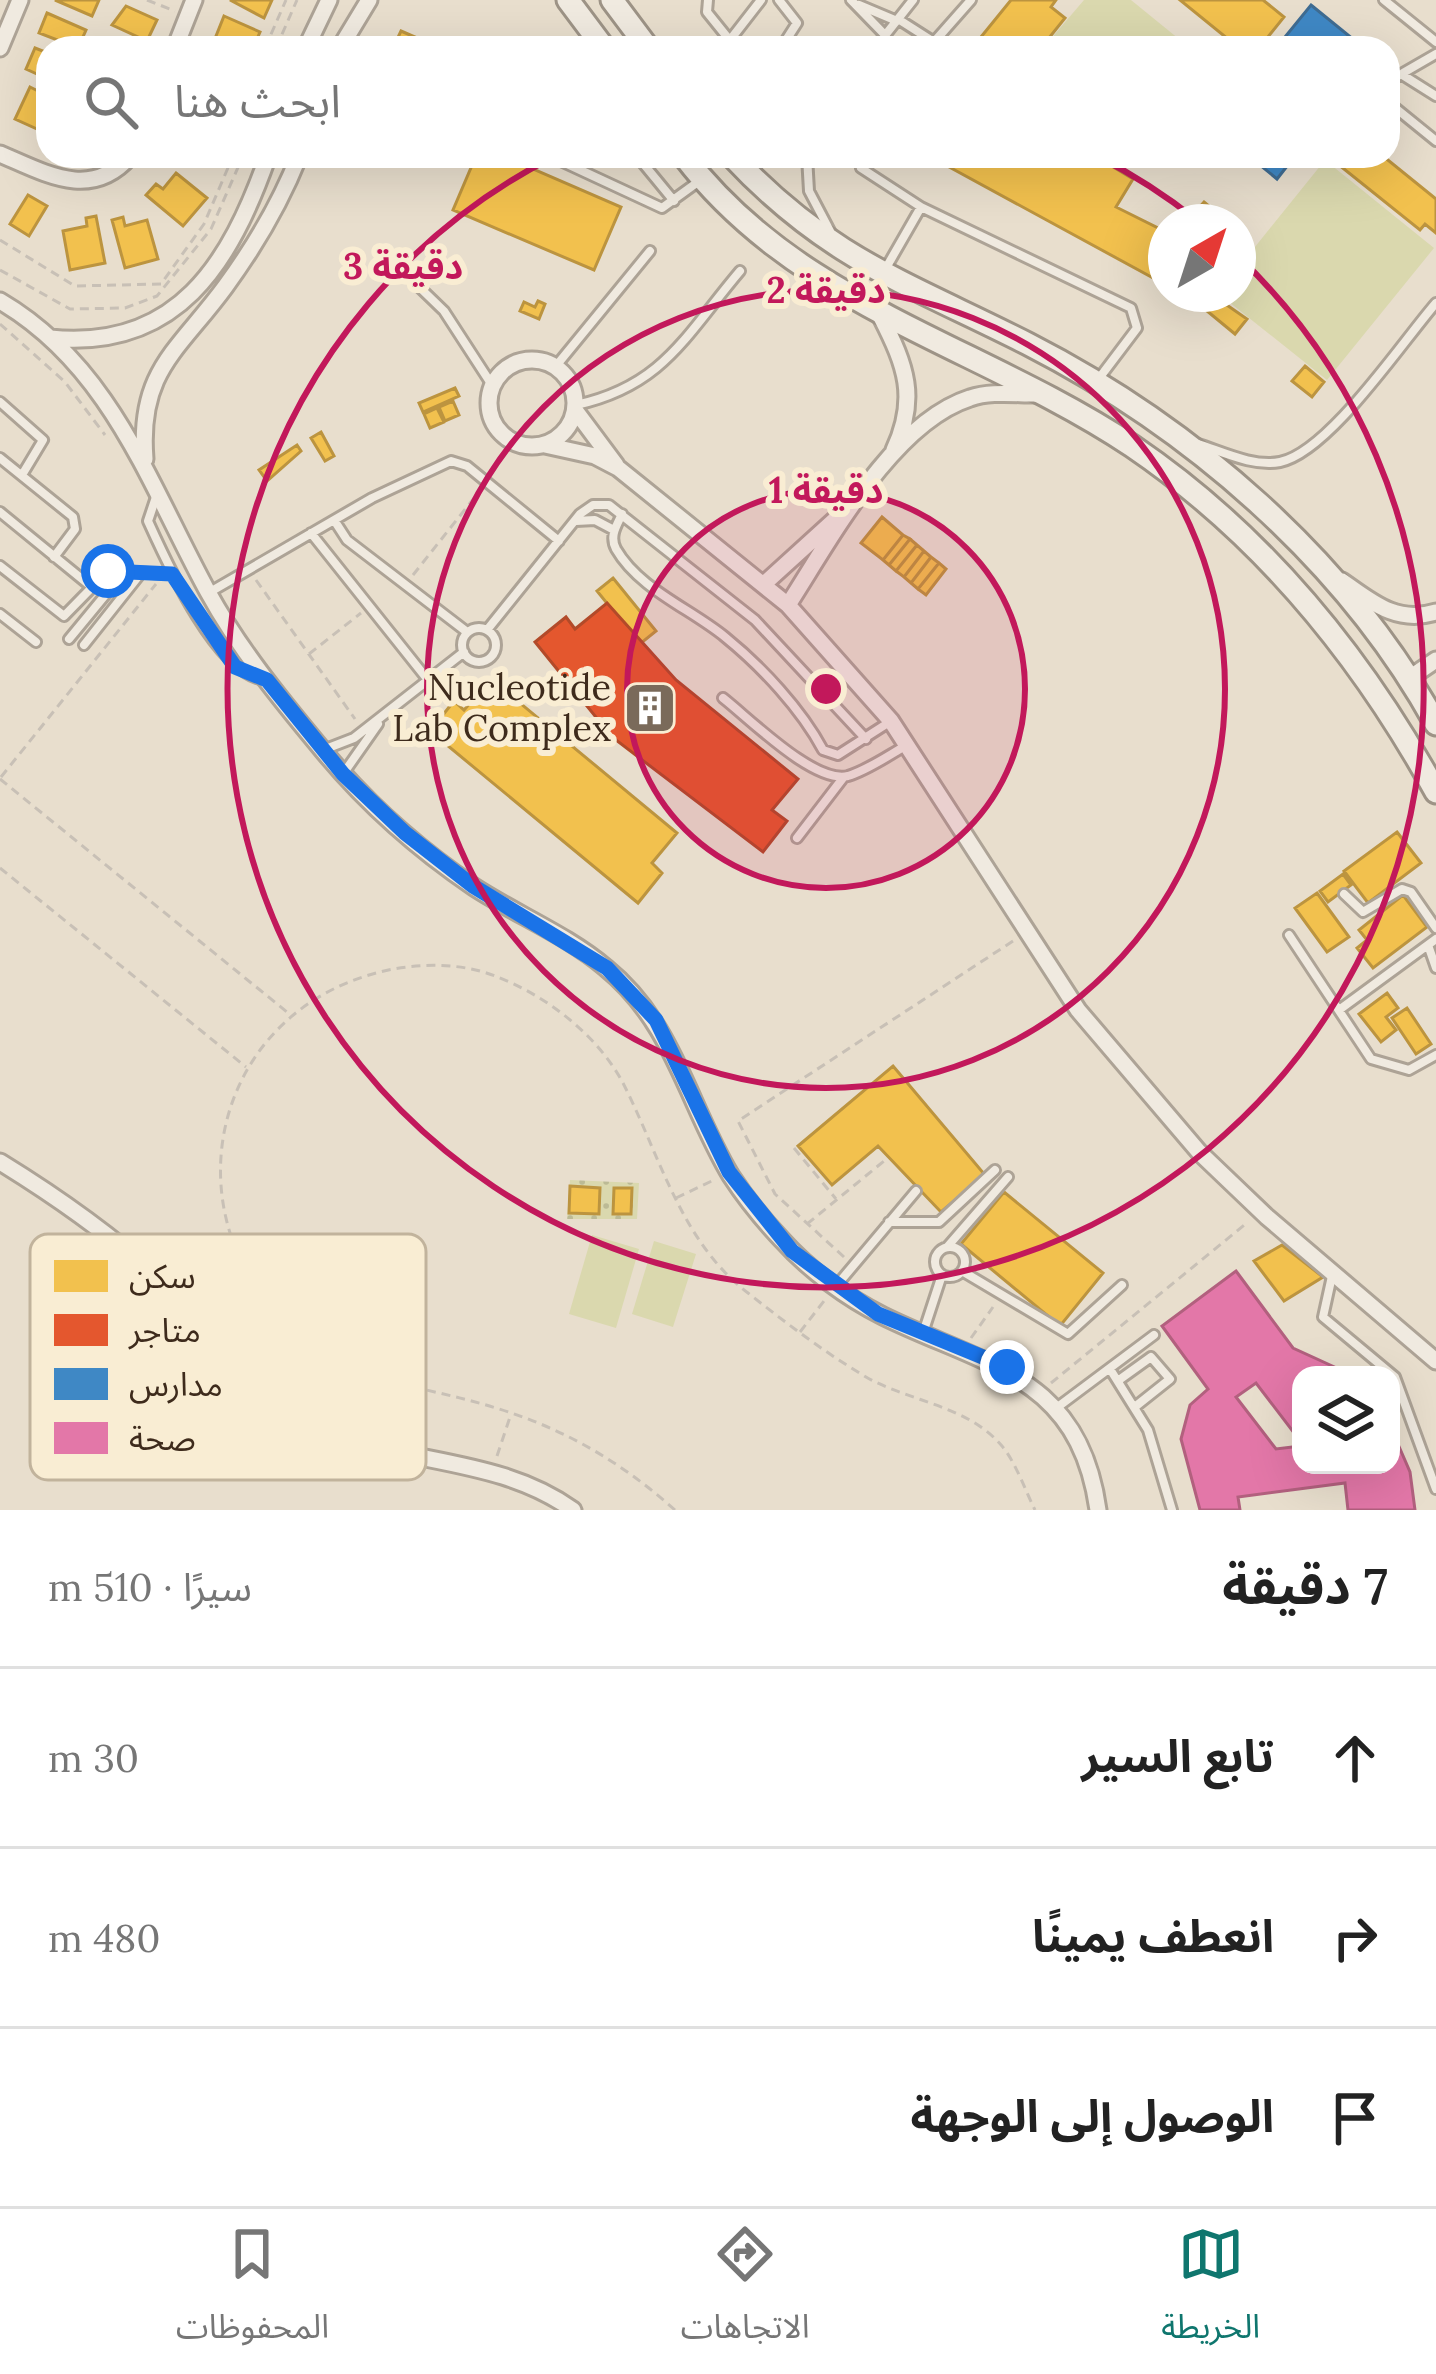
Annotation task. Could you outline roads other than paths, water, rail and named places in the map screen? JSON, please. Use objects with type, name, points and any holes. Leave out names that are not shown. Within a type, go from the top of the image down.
[{"type":"street","points":[[0,48],[19,0]]},
{"type":"street","points":[[180,36],[194,0]]},
{"type":"street","points":[[312,36],[329,0]]},
{"type":"street","points":[[347,36],[369,0]]},
{"type":"street","points":[[568,0],[595,36]]},
{"type":"street","points":[[612,0],[639,36]]},
{"type":"street","points":[[0,154],[36,167]]},
{"type":"street","points":[[38,168],[76,182],[117,168]]},
{"type":"street","points":[[50,338],[114,338],[173,313],[229,245],[263,168]]},
{"type":"street","points":[[145,462],[142,425],[157,372],[246,259],[293,168]]},
{"type":"street","points":[[694,168],[746,224],[811,274],[881,316],[1040,394],[1130,446],[1214,508],[1290,580],[1381,698],[1436,792]]},
{"type":"street","points":[[744,168],[799,221],[843,254],[1096,382],[1179,437],[1258,504],[1316,563],[1408,679],[1436,724]]},
{"type":"street","points":[[0,301],[50,338],[118,417],[209,593],[267,680],[343,774],[405,833],[473,886],[607,968],[656,1020],[729,1172],[780,1238],[836,1286],[922,1335],[1007,1367],[1039,1393],[1080,1448],[1098,1510]]},
{"type":"street","points":[[881,316],[910,387],[910,408],[890,459]]},
{"type":"street","points":[[618,468],[576,408],[574,390],[556,367],[527,359],[500,372],[488,405],[493,424],[506,439],[525,447],[583,452],[618,468],[788,605],[909,745],[1024,933],[1136,1083],[1267,1217],[1436,1361]]},
{"type":"street","points":[[764,584],[847,510],[890,459],[953,405],[995,394],[1040,394]]},
{"type":"street","points":[[545,446],[559,438],[576,408]]},
{"type":"street","points":[[788,605],[847,510]]},
{"type":"street","points":[[1316,563],[1391,613],[1417,617],[1436,612]]},
{"type":"street","points":[[1381,698],[1436,660]]},
{"type":"street","points":[[0,1162],[103,1234]]},
{"type":"street","points":[[1411,1341],[1436,1347]]},
{"type":"street","points":[[426,1454],[493,1471],[573,1510]]},
{"type":"lane","points":[[708,0],[707,12],[726,36]]},
{"type":"lane","points":[[738,36],[761,0]]},
{"type":"lane","points":[[779,0],[797,22],[788,36]]},
{"type":"lane","points":[[852,1],[885,35],[914,0]]},
{"type":"lane","points":[[939,36],[971,0]]},
{"type":"lane","points":[[1384,0],[1436,42]]},
{"type":"lane","points":[[852,1],[924,36]]},
{"type":"lane","points":[[1436,54],[1401,74],[1436,96]]},
{"type":"lane","points":[[1400,112],[1436,141]]},
{"type":"lane","points":[[574,168],[662,208],[703,178]]},
{"type":"lane","points":[[647,168],[674,201]]},
{"type":"lane","points":[[808,168],[809,191],[843,254]]},
{"type":"lane","points":[[861,168],[921,207],[1131,308],[1137,328],[1096,382]]},
{"type":"lane","points":[[882,276],[921,207]]},
{"type":"lane","points":[[556,367],[650,251]]},
{"type":"lane","points":[[576,408],[632,389],[653,374],[740,271]]},
{"type":"lane","points":[[412,281],[444,311],[492,385]]},
{"type":"lane","points":[[1179,437],[1255,462],[1298,456],[1331,426],[1436,303]]},
{"type":"lane","points":[[0,402],[43,440],[22,475]]},
{"type":"lane","points":[[0,458],[73,517],[75,529],[55,556]]},
{"type":"lane","points":[[209,593],[334,520],[451,460],[487,482],[559,541]]},
{"type":"lane","points":[[159,490],[148,521],[172,574],[235,667],[267,680]]},
{"type":"lane","points":[[334,520],[347,540],[467,632],[488,630],[574,521],[593,505],[609,505],[755,620],[866,739]]},
{"type":"lane","points":[[0,512],[93,588]]},
{"type":"lane","points":[[622,514],[614,530],[617,551],[678,608],[735,646],[809,724],[823,750],[838,755],[891,721]]},
{"type":"lane","points":[[574,521],[596,520],[614,530]]},
{"type":"lane","points":[[311,533],[428,680]]},
{"type":"lane","points":[[0,566],[60,616],[72,613],[108,571],[172,574]]},
{"type":"lane","points":[[69,639],[125,571]]},
{"type":"lane","points":[[84,645],[142,572]]},
{"type":"lane","points":[[0,614],[36,642]]},
{"type":"lane","points":[[464,652],[476,662],[491,657],[496,643],[488,630]]},
{"type":"lane","points":[[322,750],[364,731],[464,652],[467,632]]},
{"type":"lane","points":[[723,698],[820,773],[844,777]]},
{"type":"lane","points":[[343,774],[387,714]]},
{"type":"lane","points":[[797,838],[844,777],[909,745]]},
{"type":"lane","points":[[1344,894],[1363,912],[1402,889],[1411,892],[1436,928]]},
{"type":"lane","points":[[1289,935],[1371,1059],[1389,1068],[1409,1070],[1436,1055]]},
{"type":"lane","points":[[1340,1010],[1432,942],[1436,968]]},
{"type":"lane","points":[[889,1222],[934,1224],[995,1170]]},
{"type":"lane","points":[[922,1335],[942,1275],[935,1257],[1008,1177]]},
{"type":"lane","points":[[836,1286],[916,1191]]},
{"type":"lane","points":[[947,1247],[964,1257],[962,1271]]},
{"type":"lane","points":[[942,1275],[962,1271],[1068,1334],[1122,1285]]},
{"type":"lane","points":[[1332,1274],[1322,1308],[1326,1320],[1395,1378],[1436,1490]]},
{"type":"lane","points":[[1328,1298],[1354,1292]]},
{"type":"lane","points":[[1055,1409],[1154,1335]]},
{"type":"lane","points":[[1119,1380],[1148,1358],[1170,1379],[1136,1406]]},
{"type":"lane","points":[[1110,1369],[1136,1406],[1165,1475],[1172,1510]]},
{"type":"place","name":"Nucleotide Lab Complex","points":[[650,708]]}]
